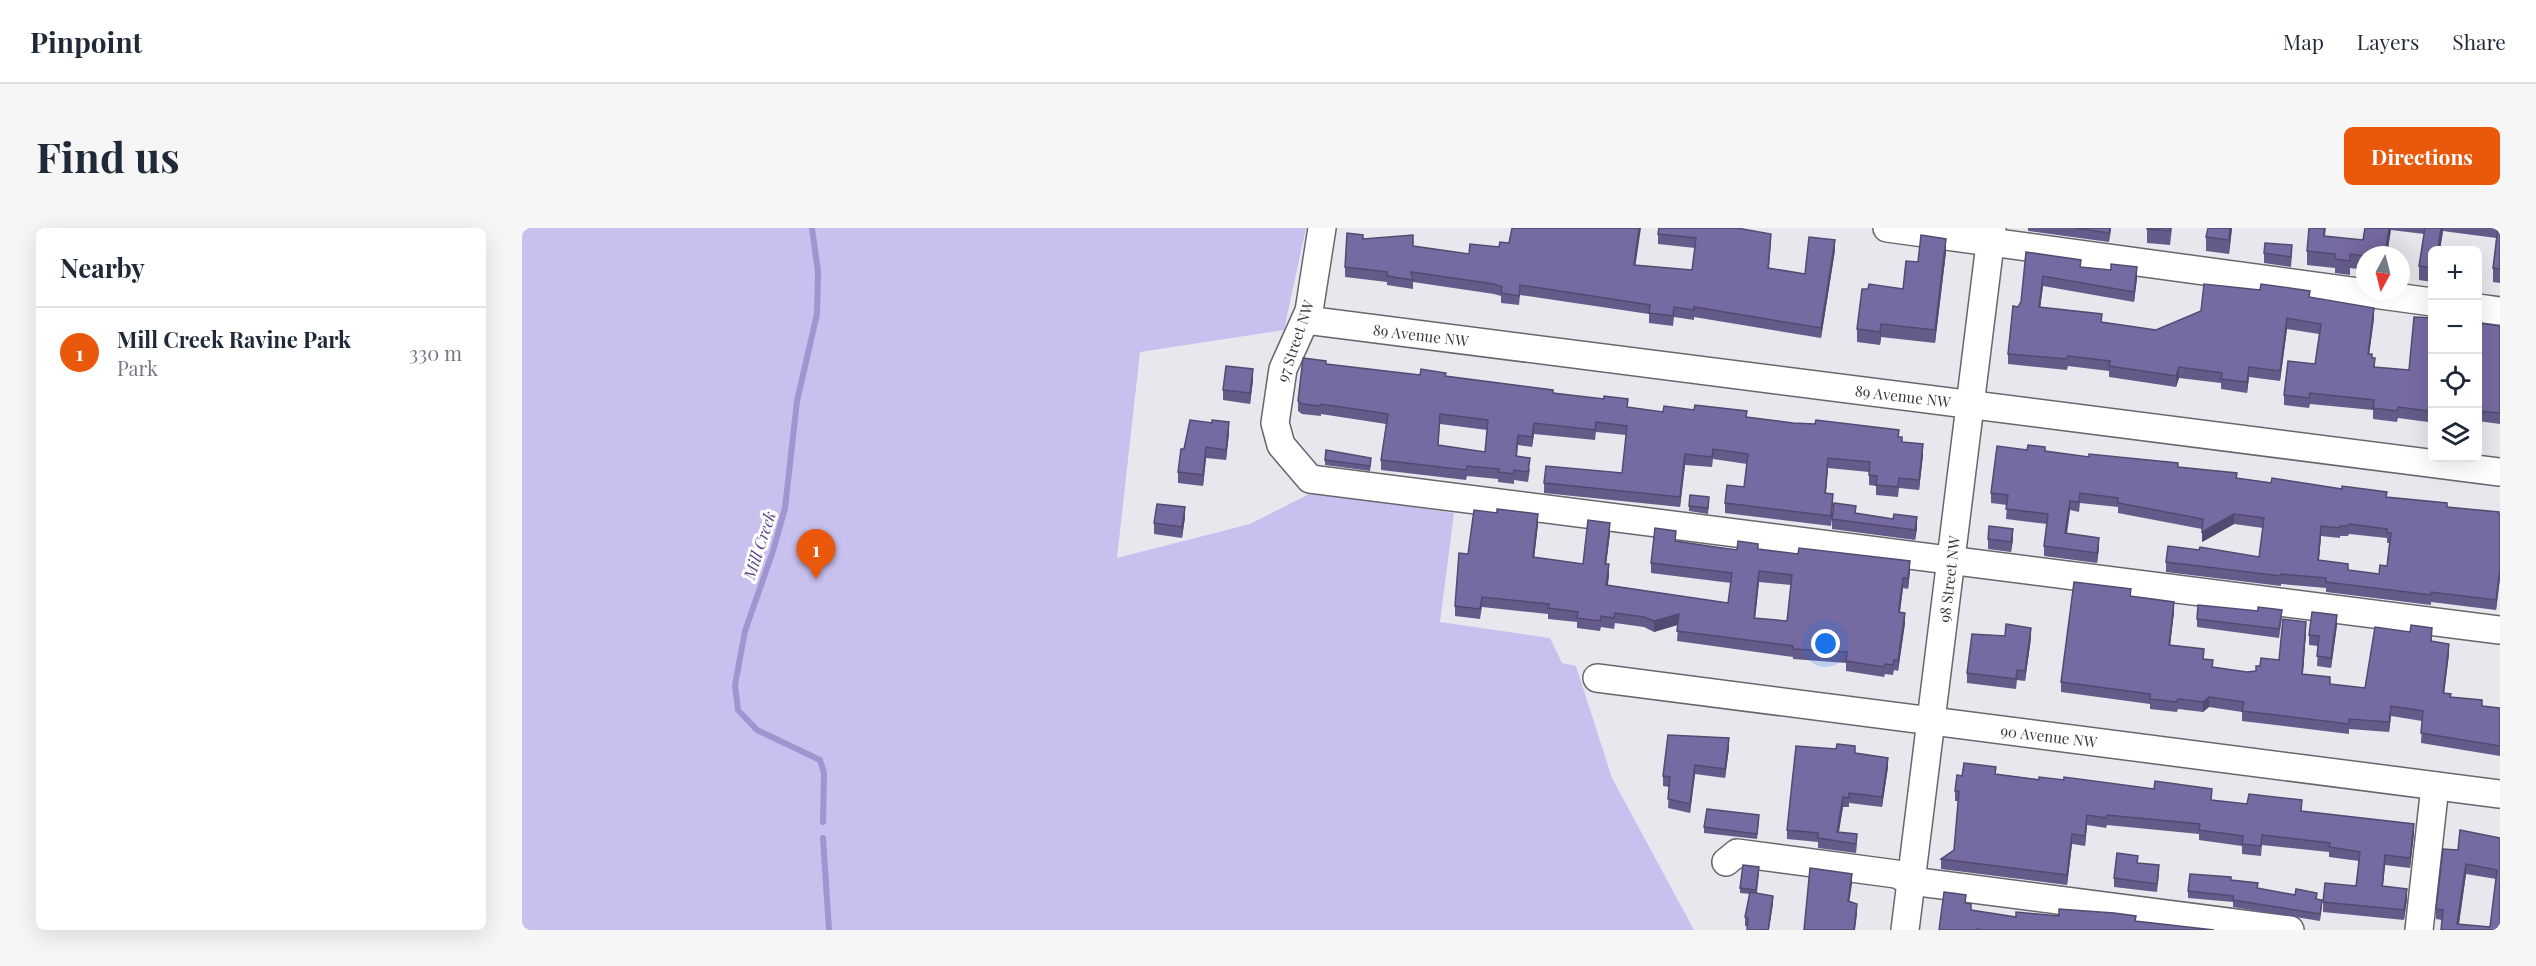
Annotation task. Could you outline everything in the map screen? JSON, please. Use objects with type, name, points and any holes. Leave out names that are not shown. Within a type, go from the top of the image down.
[{"type":"street","name":"97 Street NW","points":[[1322,228],[1306,320],[1283,369],[1275,423],[1281,445],[1310,479],[1951,559]]},
{"type":"street","points":[[1887,228],[1991,234],[2428,301]]},
{"type":"street","name":"98 Street NW","points":[[1905,930],[1991,234]]},
{"type":"street","points":[[2482,309],[2500,311]]},
{"type":"street","name":"89 Avenue NW","points":[[1306,320],[2500,472]]},
{"type":"street","points":[[1951,559],[2500,630]]},
{"type":"street","name":"90 Avenue NW","points":[[1597,678],[2500,794]]},
{"type":"street","points":[[2419,930],[2435,786]]},
{"type":"street","points":[[1726,862],[1737,853],[1896,874],[1911,881],[2290,930]]},
{"type":"shaded area","points":[[522,228],[1306,228],[1284,330],[1140,352],[1117,558],[1250,524],[1313,492],[1454,513],[1440,622],[1550,638],[1562,663],[1576,666],[1612,778],[1694,930],[522,930]]},
{"type":"building","points":[[1512,228],[1639,228],[1634,265],[1692,270],[1696,238],[1658,234],[1659,228],[1737,228],[1771,234],[1768,268],[1805,274],[1809,237],[1835,240],[1821,328],[1694,307],[1694,310],[1674,307],[1673,316],[1649,313],[1650,305],[1520,285],[1519,296],[1501,293],[1502,287],[1494,284],[1411,272],[1413,280],[1387,276],[1387,272],[1345,267],[1347,233],[1363,235],[1363,239],[1413,235],[1413,246],[1469,254],[1470,244],[1499,247],[1500,242],[1509,243]]},
{"type":"building","points":[[2075,228],[2110,228],[2109,233]]},
{"type":"building","points":[[2170,228],[2170,231],[2147,229]]},
{"type":"building","points":[[2208,228],[2230,228],[2229,240],[2206,237]]},
{"type":"building","points":[[2309,228],[2324,228],[2324,236],[2363,240],[2365,228],[2389,228],[2386,246],[2356,246],[2356,255],[2350,254],[2350,261],[2335,259],[2335,254],[2307,251]]},
{"type":"building","points":[[2425,228],[2441,228],[2438,246],[2428,246],[2428,267],[2419,266]]},
{"type":"building","points":[[2498,228],[2500,228],[2500,269],[2493,268]]},
{"type":"building","points":[[1921,235],[1946,239],[1935,330],[1881,324],[1880,332],[1857,329],[1862,289],[1868,289],[1869,284],[1903,289],[1906,261],[1918,262]]},
{"type":"building","points":[[2265,243],[2292,245],[2291,257],[2264,253]]},
{"type":"building","points":[[2026,252],[2081,260],[2080,267],[2111,270],[2111,264],[2137,267],[2134,292],[2043,276],[2039,307],[2102,314],[2101,322],[2156,330],[2201,311],[2204,284],[2260,290],[2261,284],[2310,291],[2309,297],[2374,308],[2368,354],[2372,354],[2372,358],[2375,358],[2374,367],[2409,370],[2414,317],[2428,318],[2428,411],[2398,407],[2397,411],[2373,408],[2374,400],[2310,393],[2309,398],[2284,395],[2288,361],[2315,364],[2321,324],[2287,318],[2280,371],[2249,367],[2247,382],[2221,379],[2222,373],[2179,367],[2176,376],[2109,366],[2110,361],[2068,356],[2067,359],[2008,354],[2013,306],[2018,307],[2021,302]]},
{"type":"building","points":[[2482,324],[2500,326],[2500,413],[2482,411]]},
{"type":"building","points":[[1303,358],[1326,361],[1326,364],[1420,375],[1421,369],[1446,373],[1445,376],[1553,390],[1553,393],[1604,399],[1604,396],[1628,399],[1627,407],[1663,412],[1664,406],[1694,410],[1695,405],[1747,411],[1746,417],[1793,423],[1815,424],[1816,420],[1899,430],[1898,437],[1902,437],[1902,442],[1923,444],[1919,480],[1899,478],[1898,487],[1876,485],[1877,476],[1869,475],[1870,462],[1828,458],[1825,493],[1833,494],[1831,516],[1725,503],[1727,485],[1744,487],[1748,454],[1713,449],[1712,457],[1685,454],[1680,497],[1544,483],[1546,466],[1622,473],[1627,426],[1596,422],[1595,430],[1534,423],[1532,437],[1518,435],[1516,456],[1530,458],[1528,472],[1514,470],[1514,474],[1498,472],[1499,469],[1467,466],[1466,470],[1381,460],[1388,414],[1321,404],[1321,406],[1302,404],[1298,401]],"holes":[[[1440,414],[1488,420],[1485,452],[1438,445]]]},
{"type":"building","points":[[1226,366],[1253,369],[1250,393],[1223,390]]},
{"type":"building","points":[[1190,420],[1212,423],[1212,420],[1229,422],[1226,450],[1206,447],[1203,475],[1178,472],[1181,449],[1184,449]]},
{"type":"building","points":[[2028,445],[2045,447],[2045,451],[2089,457],[2089,454],[2178,463],[2178,467],[2237,473],[2236,478],[2271,483],[2272,478],[2342,489],[2342,486],[2387,492],[2386,497],[2447,503],[2447,507],[2499,512],[2500,568],[2496,600],[2431,592],[2431,595],[2326,582],[2326,578],[2281,574],[2281,576],[2166,562],[2168,546],[2199,550],[2200,547],[2259,557],[2264,518],[2234,514],[2202,532],[2203,519],[2118,503],[2118,498],[2080,493],[2079,502],[2070,501],[2065,533],[2099,538],[2097,553],[2044,546],[2048,514],[2006,509],[2008,495],[1991,493],[1997,446],[2027,450]],"holes":[[[2349,524],[2387,529],[2387,533],[2391,533],[2387,566],[2380,565],[2379,574],[2348,570],[2348,564],[2318,560],[2321,526],[2340,528],[2340,526]]]},
{"type":"building","points":[[1326,450],[1371,458],[1370,466],[1325,460]]},
{"type":"building","points":[[1690,495],[1709,497],[1708,508],[1689,506]]},
{"type":"building","points":[[1834,503],[1856,506],[1855,513],[1893,519],[1894,514],[1917,517],[1915,530],[1832,519]]},
{"type":"building","points":[[1157,504],[1185,507],[1182,527],[1154,523]]},
{"type":"building","points":[[1497,509],[1538,514],[1533,557],[1583,564],[1588,520],[1610,523],[1605,564],[1609,564],[1606,585],[1728,603],[1732,573],[1651,563],[1655,528],[1676,531],[1675,541],[1737,550],[1738,541],[1758,544],[1758,549],[1798,554],[1799,548],[1910,561],[1908,578],[1903,578],[1899,608],[1899,612],[1905,613],[1898,660],[1894,660],[1893,665],[1885,664],[1884,667],[1846,661],[1847,652],[1793,649],[1793,646],[1677,631],[1679,614],[1654,621],[1644,617],[1615,613],[1614,618],[1601,616],[1600,621],[1577,618],[1578,612],[1548,608],[1549,604],[1482,597],[1480,609],[1455,606],[1459,553],[1468,554],[1474,510],[1497,513]],"holes":[[[1759,571],[1792,575],[1787,621],[1754,618]]]},
{"type":"building","points":[[1989,526],[2013,529],[2011,542],[1988,539]]},
{"type":"building","points":[[2074,582],[2131,589],[2130,596],[2174,602],[2169,645],[2204,649],[2203,659],[2213,660],[2212,667],[2247,672],[2256,671],[2256,666],[2260,666],[2261,658],[2279,660],[2283,619],[2306,622],[2302,674],[2330,677],[2330,684],[2365,688],[2375,627],[2410,632],[2411,625],[2432,628],[2431,641],[2449,644],[2443,693],[2451,694],[2450,697],[2482,700],[2482,706],[2500,708],[2500,746],[2421,733],[2423,711],[2391,706],[2389,722],[2349,719],[2349,724],[2242,711],[2244,702],[2209,697],[2203,702],[2178,699],[2177,702],[2150,699],[2150,694],[2061,682]]},
{"type":"building","points":[[2198,605],[2258,611],[2258,607],[2282,610],[2279,629],[2197,619]]},
{"type":"building","points":[[2312,612],[2337,615],[2331,658],[2317,656],[2319,636],[2309,635]]},
{"type":"building","points":[[2006,624],[2031,628],[2025,671],[2017,670],[2016,679],[1967,673],[1972,634],[2005,636]]},
{"type":"building","points":[[1668,735],[1729,738],[1725,769],[1695,765],[1690,804],[1668,799],[1670,777],[1663,776]]},
{"type":"building","points":[[1837,744],[1855,746],[1855,753],[1888,758],[1882,797],[1849,793],[1849,798],[1843,797],[1837,832],[1857,834],[1856,844],[1818,838],[1818,833],[1787,830],[1796,746],[1836,749]]},
{"type":"building","points":[[1964,763],[1996,767],[1995,774],[2039,780],[2039,777],[2064,780],[2064,777],[2154,789],[2155,781],[2212,789],[2211,800],[2247,804],[2249,794],[2302,800],[2301,811],[2414,824],[2410,858],[2385,855],[2382,886],[2407,889],[2404,910],[2323,902],[2325,883],[2356,886],[2360,852],[2329,847],[2330,843],[2262,835],[2261,846],[2242,844],[2243,836],[2199,830],[2200,824],[2087,815],[2085,836],[2072,834],[2067,875],[1941,859],[1954,850],[1959,791],[1955,791],[1957,775],[1962,776]]},
{"type":"building","points":[[1707,809],[1759,815],[1757,834],[1704,827]]},
{"type":"building","points":[[2460,830],[2500,838],[2500,930],[2441,930],[2443,910],[2436,909],[2443,849],[2458,850]],"holes":[[[2466,864],[2497,870],[2490,927],[2457,924]]]},
{"type":"building","points":[[2117,853],[2138,856],[2137,863],[2159,865],[2157,884],[2114,878]]},
{"type":"building","points":[[1743,865],[1759,867],[1756,890],[1740,888]]},
{"type":"building","points":[[1810,868],[1852,874],[1848,901],[1857,904],[1854,930],[1804,930]]},
{"type":"building","points":[[2190,874],[2231,877],[2231,880],[2258,883],[2257,888],[2295,895],[2296,889],[2317,893],[2316,899],[2322,900],[2320,914],[2233,900],[2233,896],[2188,891]]},
{"type":"building","points":[[1750,892],[1773,896],[1768,930],[1747,930],[1748,918],[1745,917]]},
{"type":"building","points":[[1944,892],[1966,895],[1965,903],[1971,904],[1971,910],[2016,917],[2016,912],[2059,916],[2059,909],[2114,913],[2136,916],[2135,921],[2214,930],[1939,930]]},
{"type":"waterway","name":"Mill Creek","points":[[812,228],[818,272],[817,314],[797,401],[785,508],[773,551],[745,631],[735,685],[738,710],[757,730],[820,760],[824,773],[823,822]]},
{"type":"waterway","name":"Mill Creek","points":[[823,838],[829,930]]},
{"type":"place","name":"Mill Creek Ravine Park","points":[[816,579]]}]
